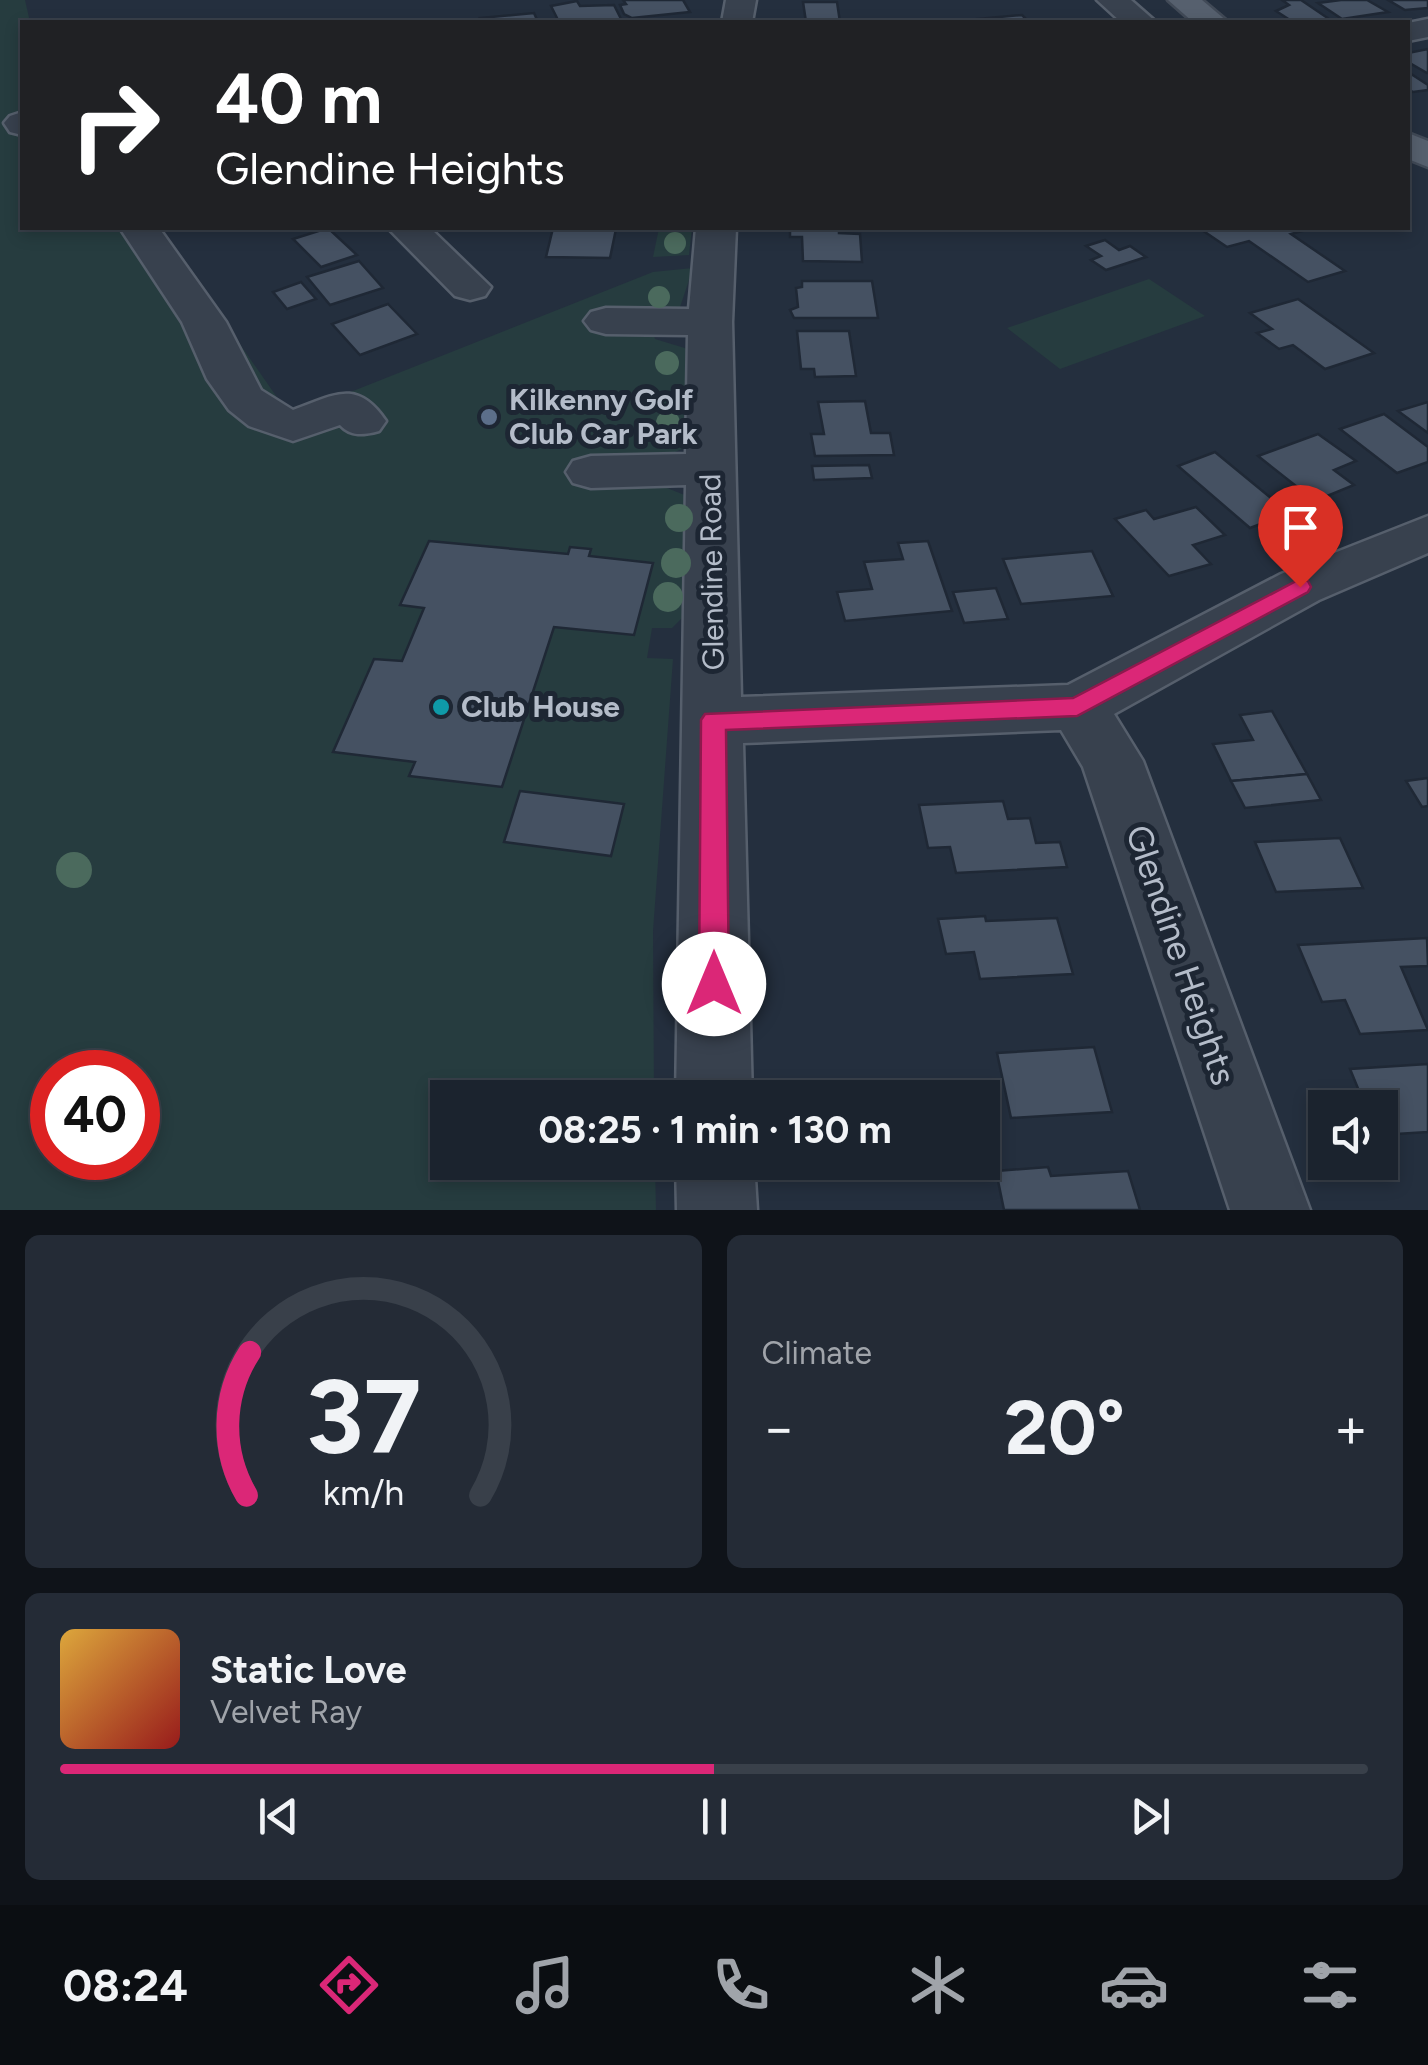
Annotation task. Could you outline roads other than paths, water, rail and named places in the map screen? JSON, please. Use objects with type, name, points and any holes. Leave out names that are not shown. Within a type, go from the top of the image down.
[{"type":"main road","points":[[1183,0],[1209,20]]},
{"type":"street","points":[[1112,0],[1137,20]]},
{"type":"street","points":[[140,230],[204,322],[230,379],[245,400],[266,416],[293,426],[348,406],[362,421]]},
{"type":"street","points":[[409,230],[470,287]]},
{"type":"street","name":"Glendine Road","points":[[714,1080],[710,322],[716,230]]},
{"type":"street","points":[[606,321],[710,322]]},
{"type":"street","points":[[591,472],[711,469]]},
{"type":"street","points":[[714,720],[1077,707],[1300,587],[1428,533]]},
{"type":"street","name":"Glendine Heights","points":[[1077,707],[1112,761],[1270,1210]]},
{"type":"street","points":[[715,1180],[717,1210]]},
{"type":"place","name":"Kilkenny Golf Club Car Park","points":[[489,417]]},
{"type":"place","name":"Club House","points":[[441,707]]}]
